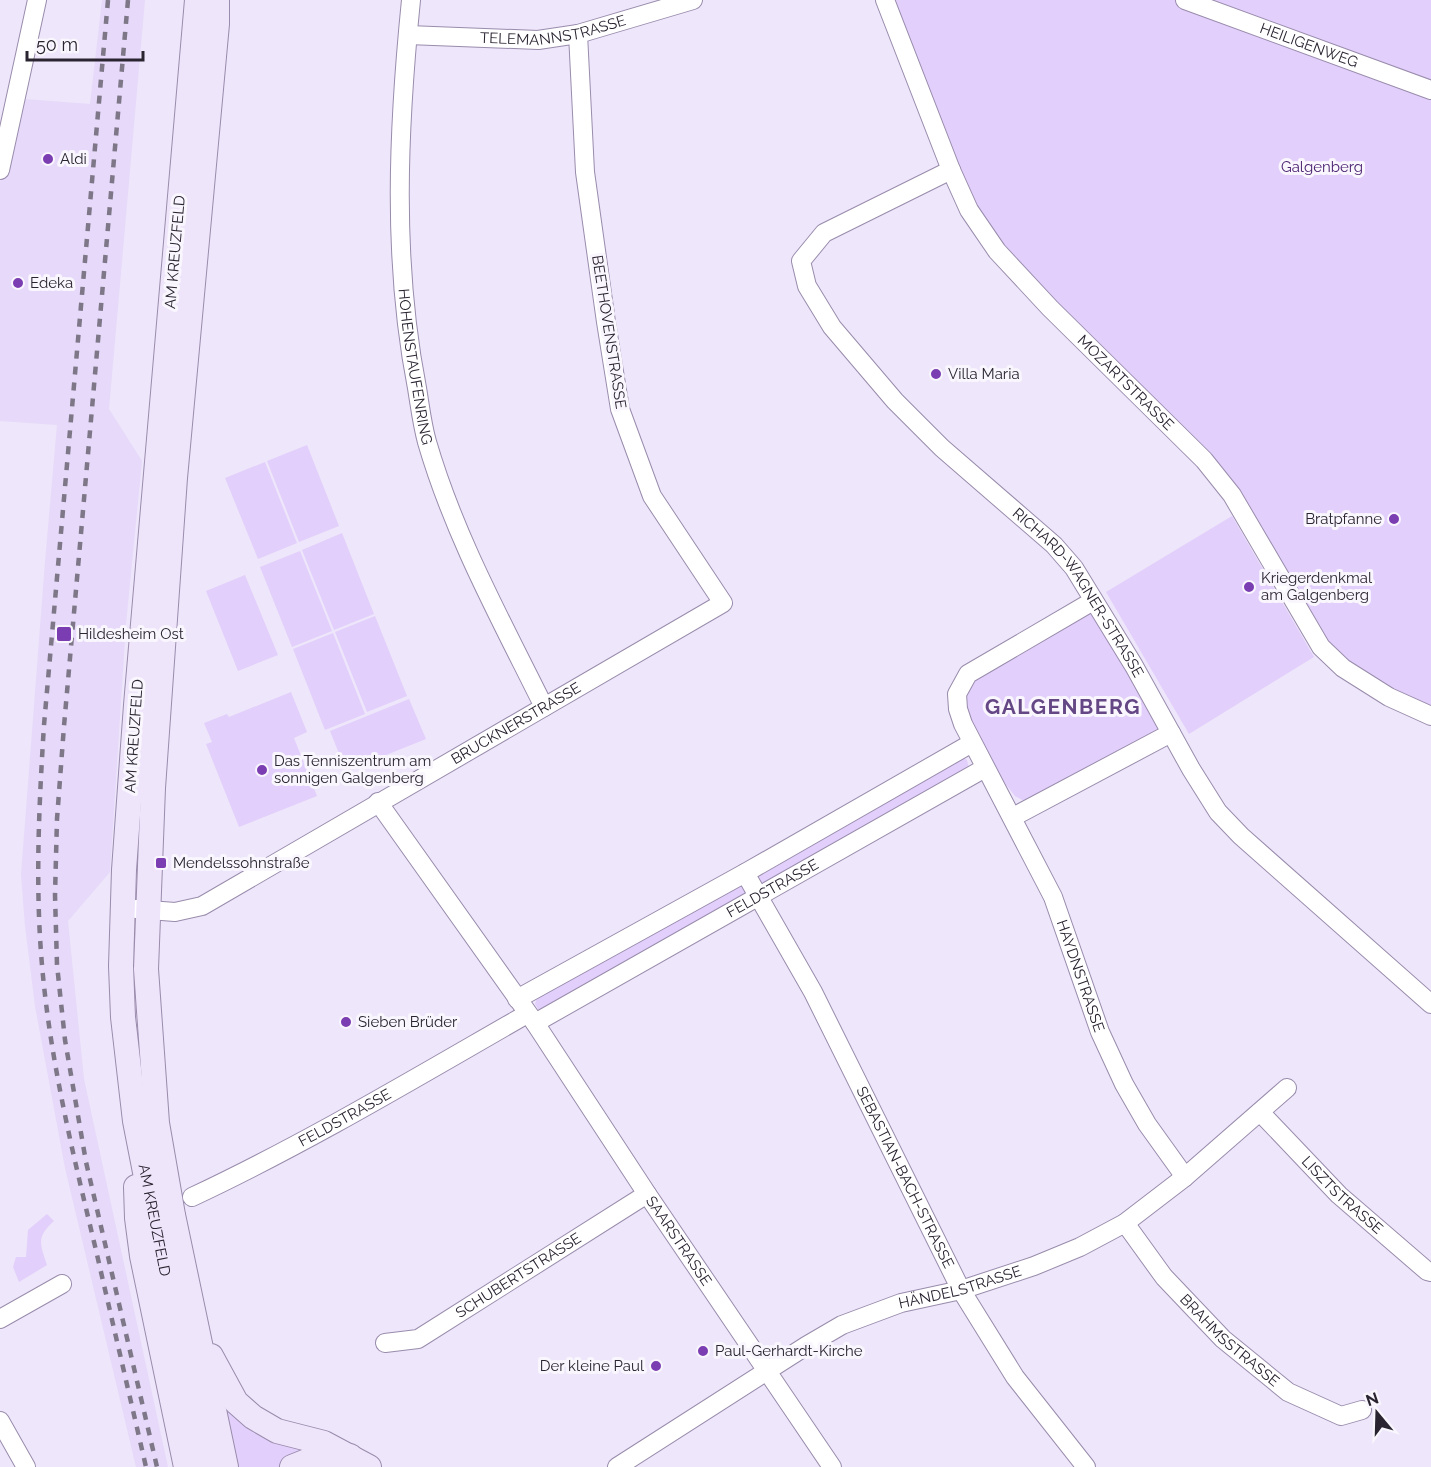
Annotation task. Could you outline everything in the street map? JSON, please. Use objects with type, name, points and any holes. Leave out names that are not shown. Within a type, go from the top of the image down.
[{"type":"main road","points":[[181,0],[181,22],[190,87]]},
{"type":"main road","name":"AM KREUZFELD","points":[[197,0],[136,705],[122,906],[123,1017],[135,1121],[206,1467]]},
{"type":"main road","name":"AM KREUZFELD","points":[[217,0],[217,24],[174,490],[153,788],[146,969],[157,1122],[173,1215],[226,1467]]},
{"type":"main road","points":[[135,1121],[137,1218],[142,1256],[186,1467]]},
{"type":"main road","points":[[196,1328],[236,1402],[253,1417],[277,1431],[324,1443],[360,1461]]},
{"type":"main road","points":[[292,1467],[307,1461],[360,1461]]},
{"type":"street","points":[[0,170],[37,0]]},
{"type":"street","name":"HOHENSTAUFENRING","points":[[411,0],[400,145],[400,253],[409,349],[427,441],[463,543],[544,707]]},
{"type":"street","name":"TELEMANNSTRASSE","points":[[408,35],[538,40],[578,34],[693,0]]},
{"type":"street","name":"MOZARTSTRASSE","points":[[885,0],[951,170],[969,210],[997,251],[1050,308],[1204,460],[1232,495],[1321,647],[1343,668],[1389,698],[1431,716]]},
{"type":"street","name":"HEILIGENWEG","points":[[1185,0],[1431,90]]},
{"type":"street","name":"BEETHOVENSTRASSE","points":[[578,34],[585,172],[620,409],[652,496],[723,603]]},
{"type":"street","name":"RICHARD-WAGNER-STRASSE","points":[[951,170],[824,233],[801,261],[807,286],[832,327],[896,401],[942,448],[1054,545],[1074,568],[1134,666],[1171,734],[1218,812],[1241,836],[1431,1004]]},
{"type":"street","points":[[986,768],[958,710],[957,694],[968,674],[1093,601]]},
{"type":"street","name":"BRUCKNERSTRASSE","points":[[378,802],[723,603]]},
{"type":"street","points":[[1012,817],[1171,734]]},
{"type":"street","name":"FELDSTRASSE","points":[[192,1197],[239,1175],[336,1122],[526,1012],[745,873],[972,743]]},
{"type":"street","name":"FELDSTRASSE","points":[[526,1012],[760,897],[986,768]]},
{"type":"street","name":"HAYDNSTRASSE","points":[[986,768],[1053,897],[1100,1032],[1124,1084],[1147,1124],[1185,1177]]},
{"type":"street","points":[[122,906],[148,911],[176,912],[202,906],[378,802],[526,1012]]},
{"type":"street","name":"SEBASTIAN-BACH-STRASSE","points":[[745,873],[813,992],[961,1290],[1015,1377],[1086,1467]]},
{"type":"street","name":"SAARSTRASSE","points":[[526,1012],[832,1467]]},
{"type":"street","name":"HÄNDELSTRASSE","points":[[617,1467],[842,1325],[869,1313],[901,1303],[961,1290],[1040,1264],[1080,1247],[1125,1223],[1185,1177],[1287,1088]]},
{"type":"street","name":"LISZTSTRASSE","points":[[1260,1112],[1339,1195],[1431,1272]]},
{"type":"street","name":"SCHUBERTSTRASSE","points":[[384,1343],[418,1339],[647,1194]]},
{"type":"street","name":"BRAHMSSTRASSE","points":[[1125,1223],[1164,1277],[1223,1339],[1288,1392],[1341,1416],[1362,1410]]},
{"type":"street","points":[[0,1319],[62,1284]]},
{"type":"street","points":[[0,1421],[26,1467]]},
{"type":"shaded area","points":[[102,0],[145,0],[109,409],[142,461],[126,624],[110,872],[68,921],[84,1079],[168,1467],[136,1467],[65,1168],[35,1006],[21,874],[57,425],[0,421],[0,182],[24,99],[90,104]]},
{"type":"green space","name":"Galgenberg","points":[[885,0],[1431,0],[1431,716],[1343,668],[1232,495],[997,251]]},
{"type":"green space","points":[[307,445],[339,526],[299,542],[267,461]]},
{"type":"green space","points":[[265,462],[297,543],[258,559],[225,478]]},
{"type":"green space","points":[[1232,516],[1314,657],[1189,734],[1106,592]]},
{"type":"green space","points":[[342,533],[374,614],[334,630],[302,550]]},
{"type":"green space","points":[[300,551],[332,631],[292,647],[260,567]]},
{"type":"green space","points":[[245,575],[278,655],[238,671],[206,591]]},
{"type":"green space","points":[[1088,613],[1098,616],[1160,722],[1159,731],[1036,801],[1024,801],[1015,796],[1000,777],[965,714],[964,697],[975,678]]},
{"type":"green space","points":[[375,616],[407,696],[367,712],[335,632]]},
{"type":"green space","points":[[333,633],[365,714],[325,730],[293,649]]},
{"type":"green space","name":"Das Tenniszentrum am sonnigen Galgenberg","points":[[291,692],[307,732],[294,738],[317,796],[239,827],[206,744],[212,742],[204,723],[227,714],[229,717]]},
{"type":"green space","points":[[409,699],[426,739],[346,771],[330,731]]},
{"type":"green space","points":[[962,757],[967,760],[969,769],[543,1011],[535,1004],[537,998]]},
{"type":"green space","points":[[47,1214],[54,1221],[44,1232],[41,1241],[47,1265],[19,1282],[13,1267],[16,1257],[26,1257],[28,1230]]},
{"type":"green space","points":[[223,1401],[321,1453],[288,1462],[279,1467],[237,1467]]},
{"type":"railway","points":[[108,0],[44,725],[38,875],[42,965],[56,1071],[146,1467]]},
{"type":"railway","points":[[128,0],[64,726],[57,819],[55,895],[57,965],[65,1040],[86,1162],[157,1467]]},
{"type":"place","name":"Aldi","points":[[48,159]]},
{"type":"place","name":"Edeka","points":[[18,283]]},
{"type":"place","name":"Villa Maria","points":[[936,374]]},
{"type":"place","name":"Bratpfanne","points":[[1394,519]]},
{"type":"place","name":"Kriegerdenkmal am Galgenberg","points":[[1249,587]]},
{"type":"place","name":"Hildesheim Ost","points":[[64,634]]},
{"type":"place","name":"Das Tenniszentrum am sonnigen Galgenberg","points":[[262,770]]},
{"type":"place","name":"Mendelssohnstraße","points":[[161,863]]},
{"type":"place","name":"Sieben Brüder","points":[[346,1022]]},
{"type":"place","name":"Paul-Gerhardt-Kirche","points":[[703,1351]]},
{"type":"place","name":"Der kleine Paul","points":[[656,1366]]},
{"type":"district","name":"GALGENBERG","points":[[1063,707]]}]
